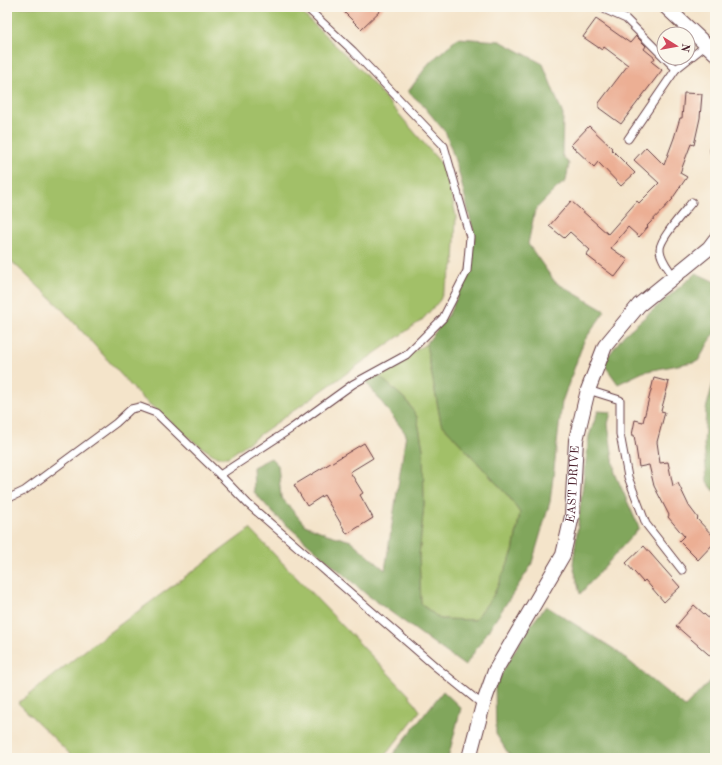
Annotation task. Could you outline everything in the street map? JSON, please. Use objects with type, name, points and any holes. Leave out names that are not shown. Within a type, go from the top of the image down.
[{"type":"street","points":[[666,7],[712,46]]},
{"type":"street","name":"EAST DRIVE","points":[[470,758],[483,706],[495,671],[563,555],[572,516],[576,440],[588,390],[605,346],[639,306],[709,248],[715,240]]},
{"type":"lane","points":[[220,475],[292,428],[354,384],[406,355],[443,318],[467,271],[470,237],[444,146],[353,51],[306,7]]},
{"type":"lane","points":[[599,7],[626,19],[656,48]]},
{"type":"lane","points":[[628,139],[676,69],[712,46]]},
{"type":"lane","points":[[673,66],[676,69]]},
{"type":"lane","points":[[715,147],[715,159]]},
{"type":"lane","points":[[674,277],[662,258],[660,249],[664,239],[692,202]]},
{"type":"lane","points":[[588,390],[620,400],[620,434],[628,477],[646,524],[682,570]]},
{"type":"lane","points":[[7,499],[24,491],[116,423],[131,408],[140,407],[156,413],[248,504],[483,706]]},
{"type":"green space","points":[[7,7],[296,7],[363,72],[445,168],[456,216],[454,264],[440,300],[422,320],[228,457],[217,457],[197,444],[141,397],[60,307],[7,257]]},
{"type":"green space","points":[[458,38],[500,41],[543,64],[563,115],[562,155],[569,164],[566,181],[535,210],[528,244],[555,282],[605,311],[584,341],[562,402],[550,502],[531,566],[465,666],[366,594],[274,514],[254,492],[253,467],[271,458],[278,465],[281,497],[305,525],[327,534],[351,541],[385,570],[406,434],[366,382],[377,374],[407,401],[417,417],[423,449],[424,504],[419,556],[421,604],[440,619],[475,620],[493,596],[513,552],[520,513],[509,497],[441,423],[426,344],[449,314],[466,277],[475,238],[459,173],[446,133],[421,103],[408,92],[429,63]]},
{"type":"green space","points":[[696,273],[715,282],[715,332],[698,361],[643,372],[618,384],[603,363],[624,335]]},
{"type":"green space","points":[[426,344],[441,423],[509,497],[520,513],[513,552],[493,596],[475,620],[440,619],[421,604],[419,556],[424,504],[423,449],[417,417],[407,401],[377,374]]},
{"type":"green space","points":[[715,376],[715,492],[707,482],[704,444],[706,409]]},
{"type":"green space","points":[[598,411],[611,412],[608,424],[615,473],[639,528],[580,594],[573,564],[589,436]]},
{"type":"green space","points":[[250,529],[409,695],[420,711],[383,758],[74,758],[18,703],[92,645]]},
{"type":"green space","points":[[546,606],[614,649],[685,707],[715,676],[715,758],[511,758],[496,734],[495,687],[509,660],[530,626]]},
{"type":"green space","points":[[443,691],[461,708],[448,758],[390,758]]},
{"type":"building","points":[[339,7],[384,7],[361,29]]},
{"type":"building","points":[[596,19],[630,43],[636,36],[646,46],[644,49],[655,58],[652,62],[662,70],[621,124],[599,108],[599,103],[628,65],[604,47],[602,50],[583,37]]},
{"type":"building","points":[[684,93],[702,94],[700,118],[694,145],[691,144],[680,173],[687,177],[673,199],[647,226],[648,227],[639,237],[628,227],[611,248],[628,260],[615,277],[586,255],[590,250],[570,232],[564,238],[549,226],[571,201],[608,234],[637,201],[639,203],[659,183],[634,160],[646,147],[664,165],[680,118],[682,118]]},
{"type":"building","points":[[589,126],[635,173],[621,186],[598,162],[594,167],[571,145]]},
{"type":"building","points":[[654,378],[669,382],[661,411],[665,412],[657,442],[660,463],[668,462],[673,486],[678,483],[689,506],[698,518],[697,519],[715,538],[715,542],[698,560],[679,541],[684,536],[668,517],[669,515],[654,486],[649,465],[639,467],[634,435],[632,435],[635,420],[643,422]]},
{"type":"building","points":[[364,443],[373,458],[350,472],[363,493],[360,495],[373,518],[347,534],[324,495],[307,506],[294,485]]},
{"type":"building","points":[[644,546],[680,587],[664,602],[645,580],[643,582],[626,563]]},
{"type":"building","points":[[694,605],[715,624],[715,660],[676,626]]}]
